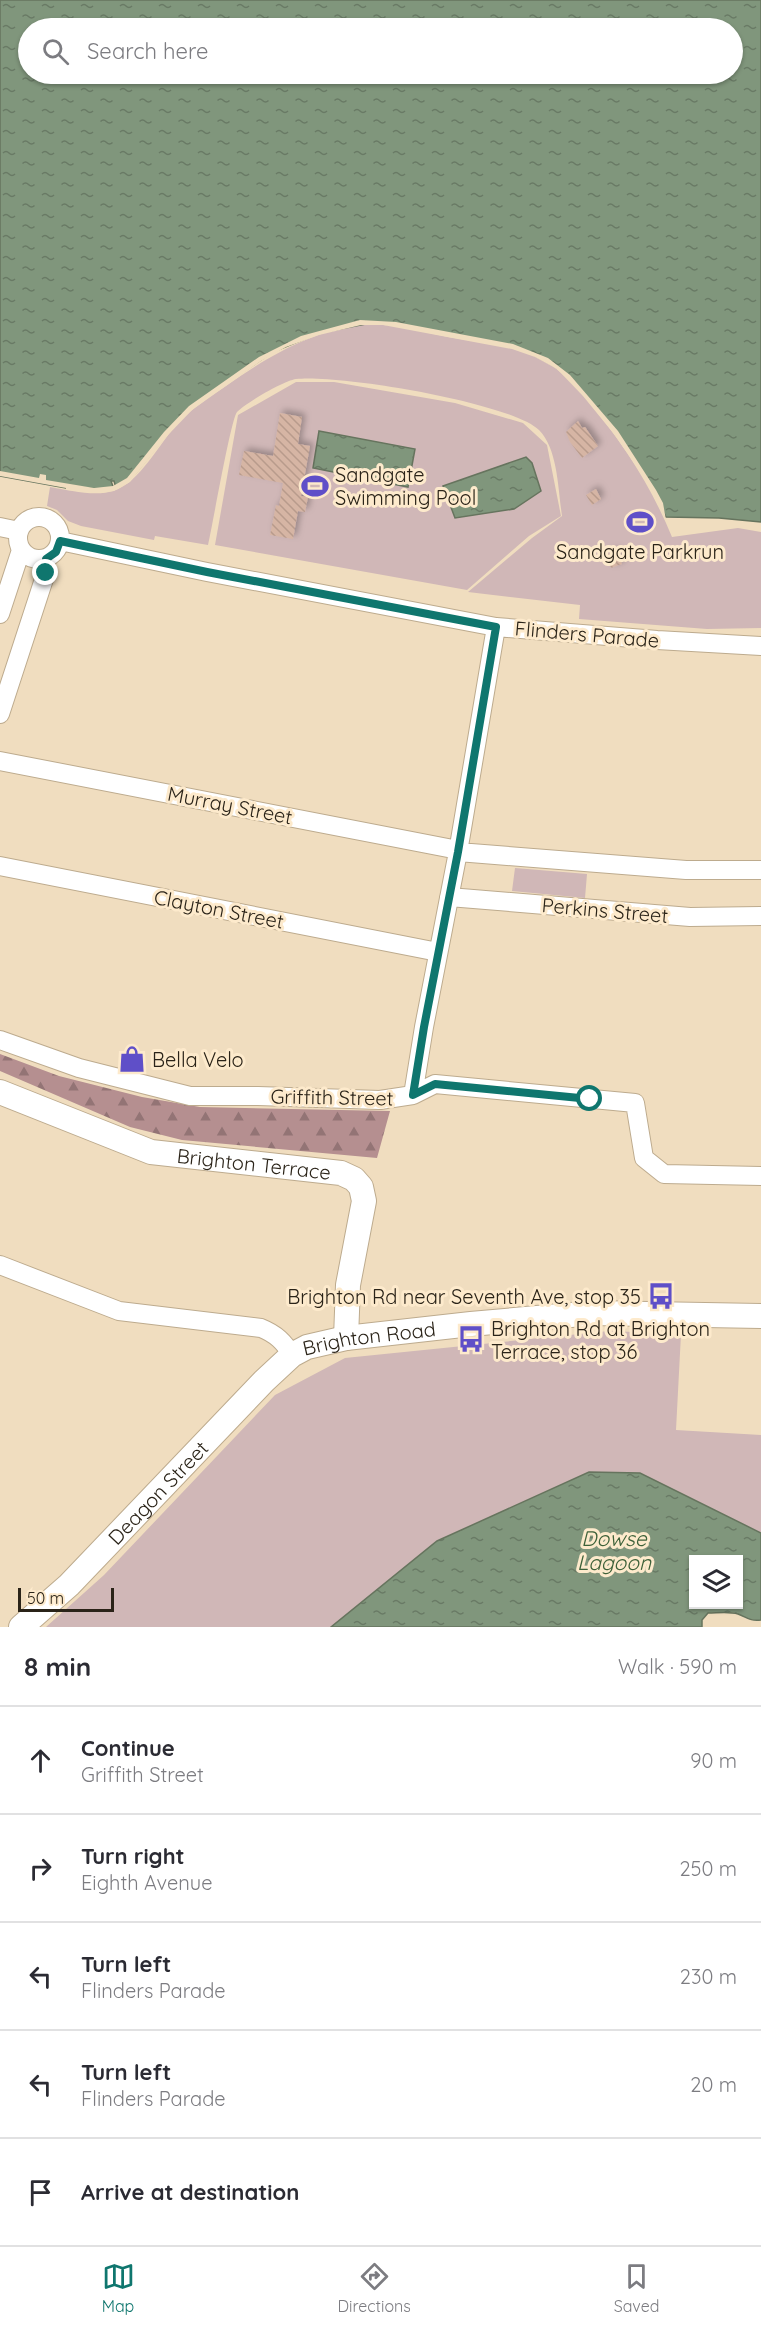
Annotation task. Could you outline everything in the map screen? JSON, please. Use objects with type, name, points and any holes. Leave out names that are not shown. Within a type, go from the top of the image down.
[{"type":"main road","name":"Brighton Terrace","points":[[0,1092],[151,1152],[341,1173],[354,1179],[360,1187],[364,1201],[348,1285],[346,1338]]},
{"type":"main road","name":"Brighton Road","points":[[292,1355],[307,1347],[346,1338],[593,1313],[761,1316]]},
{"type":"main road","name":"Deagon Street","points":[[21,1627],[69,1586],[240,1405],[292,1355]]},
{"type":"street","points":[[41,517],[53,522],[58,527],[60,541],[56,552],[46,559],[31,559],[18,544],[19,531],[27,520],[41,517]]},
{"type":"street","points":[[0,527],[19,531]]},
{"type":"street","name":"Flinders Parade","points":[[60,541],[207,572],[496,627],[761,646]]},
{"type":"street","points":[[0,614],[21,550]]},
{"type":"street","points":[[0,714],[46,573],[46,559]]},
{"type":"street","points":[[413,1095],[458,852],[496,627]]},
{"type":"street","name":"Murray Street","points":[[0,761],[453,849],[458,852]]},
{"type":"street","points":[[458,852],[686,870],[761,870]]},
{"type":"street","name":"Clayton Street","points":[[0,867],[438,952]]},
{"type":"street","name":"Perkins Street","points":[[449,897],[690,917],[761,916]]},
{"type":"street","name":"Griffith Street","points":[[0,1040],[36,1055],[79,1068],[190,1096],[380,1100],[413,1095],[435,1084],[634,1103],[644,1158],[664,1174],[761,1176]]},
{"type":"street","name":"Brighton Road","points":[[0,1265],[118,1311],[261,1328],[283,1341],[292,1355]]},
{"type":"shaded area","points":[[371,324],[400,327],[510,348],[545,361],[557,370],[588,401],[613,433],[655,500],[672,537],[738,528],[761,532],[761,628],[707,629],[579,619],[580,605],[468,592],[562,516],[554,459],[539,430],[522,420],[460,400],[422,392],[347,381],[296,379],[248,403],[237,412],[234,419],[208,545],[155,536],[154,540],[81,526],[68,521],[57,510],[47,506],[50,487],[106,493],[123,487],[141,471],[179,422],[207,399],[243,375],[277,354],[313,337],[331,331]]},
{"type":"shaded area","name":"Sandgate Swimming Pool","points":[[296,382],[334,382],[455,403],[523,423],[547,445],[561,516],[529,536],[467,590],[215,545],[238,415]]},
{"type":"shaded area","points":[[515,868],[587,874],[585,898],[512,891]]},
{"type":"shaded area","points":[[609,1331],[681,1334],[676,1430],[761,1435],[761,1533],[640,1473],[589,1472],[437,1541],[331,1627],[46,1627],[104,1575],[275,1395],[345,1358]]},
{"type":"green space","points":[[0,1054],[59,1076],[142,1097],[200,1107],[390,1111],[377,1158],[182,1140],[130,1127],[0,1071]]},
{"type":"water","points":[[0,0],[761,0],[761,522],[666,517],[645,475],[601,413],[558,368],[525,350],[395,325],[371,323],[319,333],[273,352],[204,398],[178,420],[135,474],[116,488],[114,481],[111,481],[114,489],[66,488],[0,476]]},
{"type":"water","points":[[319,431],[415,449],[408,487],[313,468]]},
{"type":"water","points":[[526,457],[532,463],[541,491],[514,509],[455,518],[443,486]]},
{"type":"water","name":"Dowse Lagoon","points":[[589,1472],[640,1473],[761,1533],[761,1620],[751,1620],[734,1613],[723,1612],[708,1613],[702,1620],[702,1627],[331,1627],[437,1541]]},
{"type":"pier","points":[[360,320],[396,322],[513,344],[548,358],[570,375],[618,431],[656,490],[663,503],[666,520],[643,476],[614,434],[557,369],[535,357],[512,349],[383,325],[361,325],[319,335],[286,347],[261,361],[192,410],[168,435],[130,482],[114,491],[101,493],[66,490],[66,488],[0,476],[0,471],[39,478],[40,474],[46,475],[46,480],[94,488],[113,486],[127,478],[164,432],[189,406],[259,357],[301,336]]},
{"type":"building","points":[[280,413],[302,417],[298,444],[310,446],[301,496],[308,497],[305,512],[298,511],[293,539],[270,535],[283,483],[239,475],[244,451],[273,456]]},
{"type":"building","points":[[578,421],[598,446],[582,458],[570,442],[566,432]]},
{"type":"building","points":[[596,489],[601,499],[592,505],[586,495]]},
{"type":"building","points":[[617,551],[622,564],[611,568],[606,555]]},
{"type":"place","name":"Sandgate Swimming Pool","points":[[315,486]]},
{"type":"place","name":"Sandgate Parkrun","points":[[640,522]]},
{"type":"place","name":"Bella Velo","points":[[132,1059]]},
{"type":"place","name":"Brighton Rd near Seventh Ave, stop 35","points":[[661,1296]]},
{"type":"place","name":"Brighton Rd at Brighton Terrace, stop 36","points":[[471,1339]]},
{"type":"route","points":[[46,573],[46,559],[56,552],[60,541],[207,572],[496,627],[458,852],[413,1095],[435,1084],[590,1099]]}]
